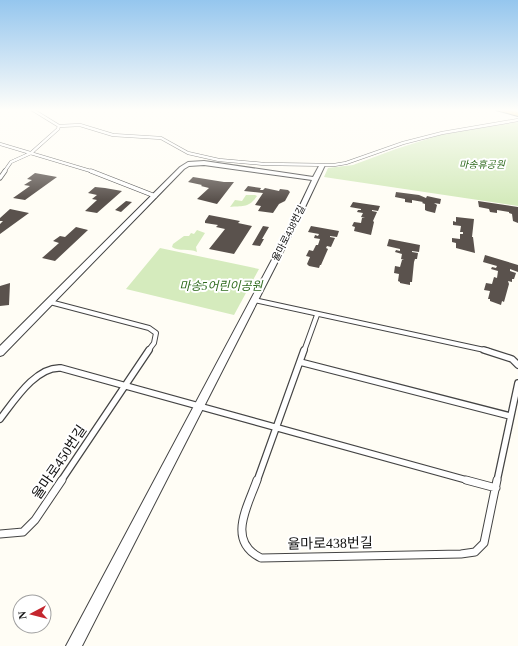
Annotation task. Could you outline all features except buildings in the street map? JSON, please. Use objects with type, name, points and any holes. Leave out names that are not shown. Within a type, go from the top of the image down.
[{"type":"street","points":[[0,352],[182,168],[188,164],[196,162],[314,179]]},
{"type":"street","name":"율마로438번길","points":[[74,646],[295,222],[314,179],[322,165]]},
{"type":"lane","points":[[0,178],[10,162],[31,153],[45,140]]},
{"type":"lane","points":[[164,140],[188,153],[219,160],[244,163],[322,165],[346,163],[413,140]]},
{"type":"lane","points":[[0,144],[92,171],[155,196]]},
{"type":"lane","points":[[254,300],[496,353],[512,359],[518,366]]},
{"type":"lane","name":"율마로450번길","points":[[0,534],[23,532],[36,520],[154,343],[156,333],[148,328],[50,302]]},
{"type":"lane","name":"율마로438번길","points":[[317,315],[241,525],[241,536],[253,555],[261,558],[461,554],[475,552],[484,543],[518,383]]},
{"type":"lane","points":[[300,362],[510,416]]},
{"type":"lane","points":[[0,419],[36,377],[44,370],[54,367],[126,385],[198,407],[496,488]]},
{"type":"green space","name":"마송휴공원","points":[[424,140],[518,140],[518,206],[324,177],[328,168],[353,165]]},
{"type":"green space","points":[[246,195],[257,196],[248,205],[230,207],[235,200],[242,201]]},
{"type":"green space","points":[[197,230],[205,233],[196,247],[197,252],[172,247],[173,244],[184,236],[189,236],[191,233],[194,234]]},
{"type":"green space","name":"마송5어린이공원","points":[[160,248],[259,269],[234,315],[126,289]]}]
